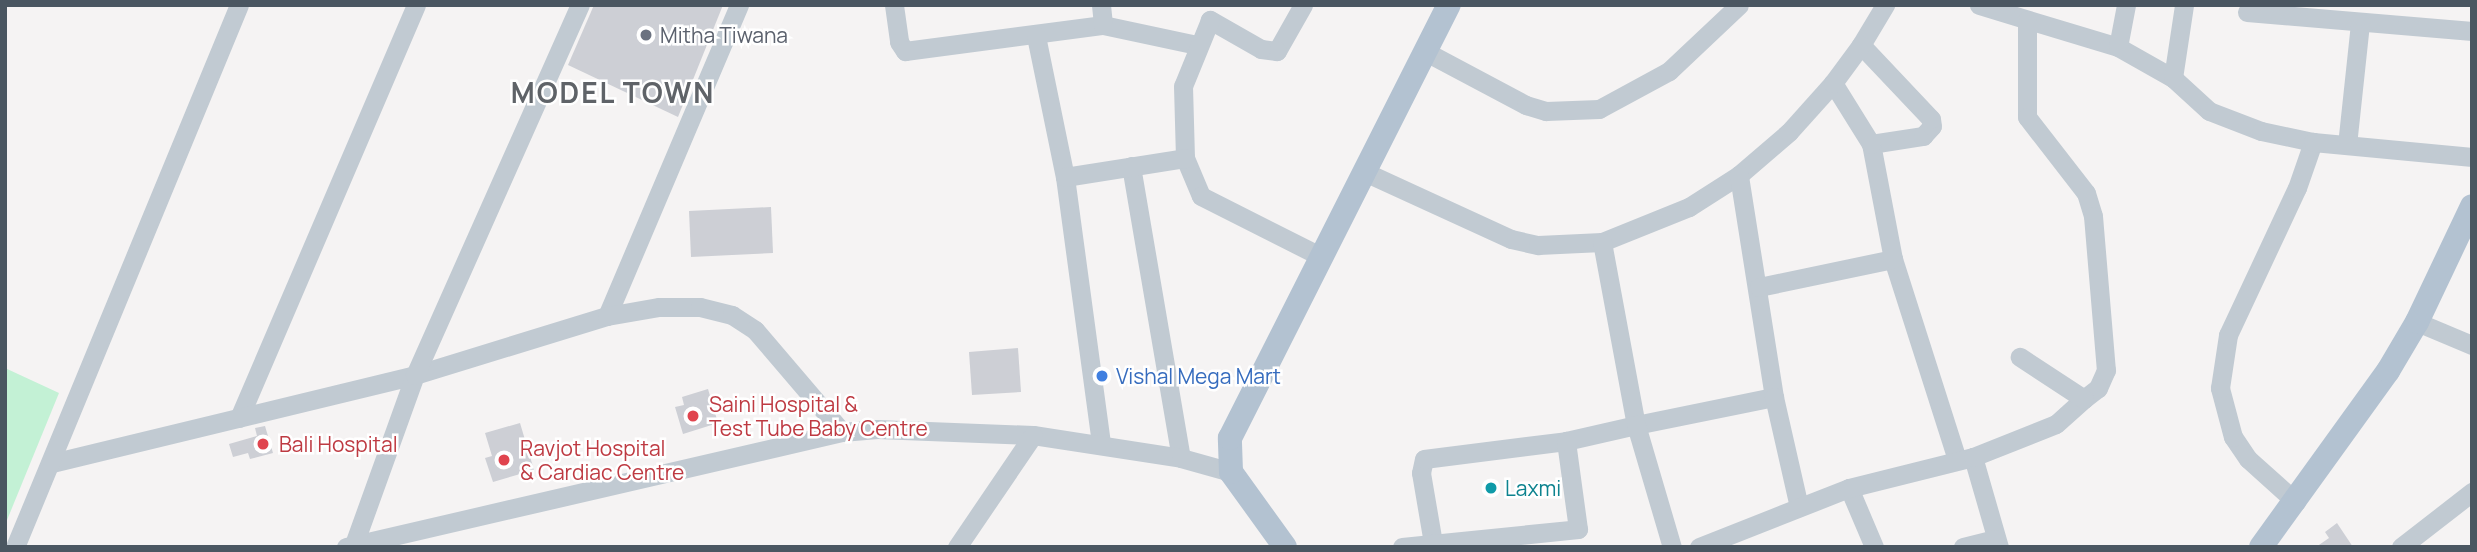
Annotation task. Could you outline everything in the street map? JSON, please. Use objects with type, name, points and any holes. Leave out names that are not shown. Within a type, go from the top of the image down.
[{"type":"main road","points":[[1285,547],[1231,472],[1228,454],[1236,422],[1367,173],[1428,53],[1449,5]]},
{"type":"main road","points":[[2261,547],[2296,502],[2417,322],[2472,206]]},
{"type":"street","points":[[15,547],[52,463],[239,5]]},
{"type":"street","points":[[239,418],[416,5]]},
{"type":"street","points":[[351,546],[415,375],[580,5]]},
{"type":"street","points":[[607,316],[740,5]]},
{"type":"street","points":[[894,5],[899,42],[905,51],[1036,36],[1102,15],[1197,45]]},
{"type":"street","points":[[1303,5],[1277,51],[1261,50],[1213,13],[1197,45],[1183,86],[1185,158],[1201,195],[1322,257]]},
{"type":"street","points":[[1428,53],[1526,105],[1546,111],[1599,109],[1669,71],[1739,5]]},
{"type":"street","points":[[1367,173],[1511,239],[1538,245],[1602,242],[1689,207],[1739,175],[1789,132],[1833,83],[1861,45],[1885,5]]},
{"type":"street","points":[[1979,5],[2118,47],[2173,78],[2220,117],[2262,131],[2313,142],[2472,157]]},
{"type":"street","points":[[2118,47],[2126,5]]},
{"type":"street","points":[[2173,78],[2184,5]]},
{"type":"street","points":[[2247,12],[2472,31]]},
{"type":"street","points":[[1699,547],[1745,538],[1799,507],[1849,488],[1965,458],[2056,424],[2098,388],[2106,370],[2093,216],[2086,193],[2027,117],[2028,20]]},
{"type":"street","points":[[2347,145],[2360,23]]},
{"type":"street","points":[[1036,36],[1065,177],[1101,445]]},
{"type":"street","points":[[1861,45],[1931,119],[1932,126],[1923,136],[1871,144]]},
{"type":"street","points":[[1833,83],[1871,144],[1893,259],[1997,543],[1963,547]]},
{"type":"street","points":[[2296,502],[2248,459],[2233,437],[2221,402],[2221,377],[2228,335],[2297,188],[2313,142]]},
{"type":"street","points":[[1065,177],[1185,158]]},
{"type":"street","points":[[1131,166],[1181,458]]},
{"type":"street","points":[[1739,175],[1759,287],[1774,397],[1799,507]]},
{"type":"street","points":[[1602,242],[1636,425],[1672,547]]},
{"type":"street","points":[[1759,287],[1893,259]]},
{"type":"street","points":[[52,463],[415,375],[607,316],[700,307],[732,315],[755,330],[842,432]]},
{"type":"street","points":[[2417,322],[2472,345]]},
{"type":"street","points":[[2020,357],[2084,399]]},
{"type":"street","points":[[1433,543],[1421,473],[1424,459],[1566,441],[1774,397]]},
{"type":"street","points":[[351,546],[842,432],[921,428],[1033,435],[1181,458],[1231,472]]},
{"type":"street","points":[[957,547],[1033,435]]},
{"type":"street","points":[[1402,547],[1578,529],[1566,441]]},
{"type":"street","points":[[1849,488],[1874,547]]},
{"type":"street","points":[[2401,547],[2472,492]]},
{"type":"green space","points":[[5,368],[59,393],[5,525]]},
{"type":"building","name":"Mitha Tiwana","points":[[594,5],[723,5],[678,117],[568,65]]},
{"type":"building","points":[[771,207],[773,253],[691,257],[689,211]]},
{"type":"building","points":[[1018,348],[1021,392],[972,395],[969,352]]},
{"type":"building","points":[[708,389],[718,423],[683,434],[675,407],[684,405],[682,397]]},
{"type":"building","points":[[520,423],[534,470],[493,482],[485,458],[492,456],[485,433]]},
{"type":"building","points":[[265,426],[273,453],[250,459],[248,453],[233,457],[229,444],[257,436],[255,428]]},
{"type":"building","points":[[2337,523],[2353,547],[2316,547],[2329,538],[2325,532]]},
{"type":"place","name":"Mitha Tiwana","points":[[646,35]]},
{"type":"place","name":"Vishal Mega Mart","points":[[1102,376]]},
{"type":"place","name":"Saini Hospital & Test Tube Baby Centre","points":[[693,416]]},
{"type":"place","name":"Bali Hospital","points":[[263,444]]},
{"type":"place","name":"Ravjot Hospital & Cardiac Centre","points":[[504,460]]},
{"type":"place","name":"Laxmi","points":[[1491,488]]},
{"type":"district","name":"MODEL TOWN","points":[[613,92]]}]
